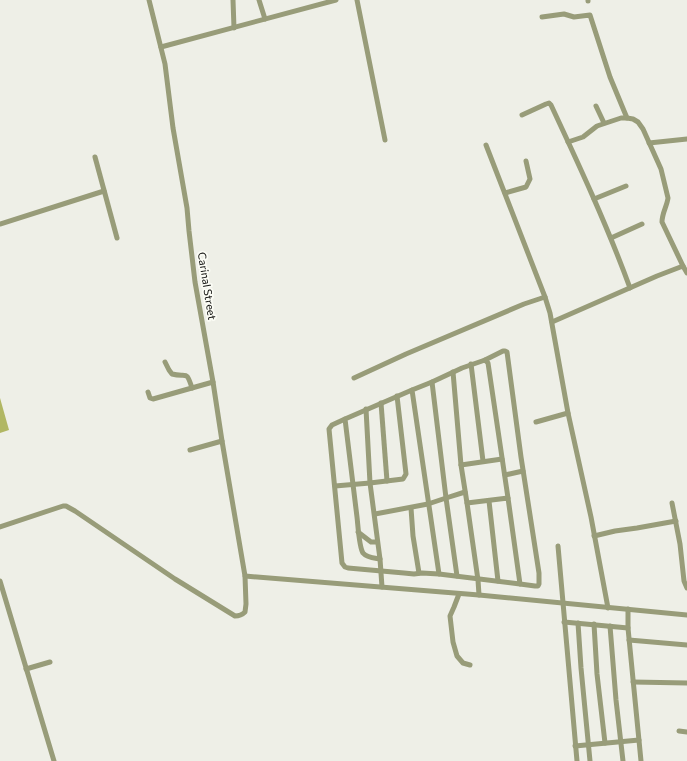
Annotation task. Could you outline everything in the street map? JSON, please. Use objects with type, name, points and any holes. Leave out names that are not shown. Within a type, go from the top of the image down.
[{"type":"street","name":"Carinal Street","points":[[0,527],[66,506],[175,579],[235,616],[241,616],[245,612],[245,576],[195,282],[188,208],[173,128],[165,64],[149,0]]},
{"type":"street","points":[[233,0],[234,28]]},
{"type":"street","points":[[259,0],[265,19]]},
{"type":"street","points":[[161,47],[336,0]]},
{"type":"street","points":[[357,0],[386,140]]},
{"type":"street","points":[[542,17],[564,14],[574,18],[590,15],[610,78],[627,118]]},
{"type":"street","points":[[522,115],[546,104],[549,103],[551,105],[611,238],[630,288]]},
{"type":"street","points":[[596,106],[604,123]]},
{"type":"street","points":[[568,142],[583,137],[597,126],[621,118],[627,118],[640,124],[661,169],[668,198],[668,202],[662,217],[662,222],[687,273]]},
{"type":"street","points":[[649,143],[687,140]]},
{"type":"street","points":[[486,145],[545,297],[552,322],[568,413],[591,517],[608,608]]},
{"type":"street","points":[[94,156],[117,238]]},
{"type":"street","points":[[505,193],[526,187],[530,179],[526,161]]},
{"type":"street","points":[[594,200],[626,186]]},
{"type":"street","points":[[0,224],[104,191]]},
{"type":"street","points":[[611,238],[642,224]]},
{"type":"street","points":[[552,322],[683,266]]},
{"type":"street","points":[[354,378],[406,354],[524,304],[545,297]]},
{"type":"street","points":[[503,350],[507,352],[523,471],[539,573],[538,586],[478,580],[439,574],[414,574],[348,568],[343,565],[329,429],[332,425],[366,409],[471,364],[485,360],[503,350]]},
{"type":"street","points":[[485,360],[488,363],[520,584]]},
{"type":"street","points":[[165,362],[172,374],[185,375],[188,377],[192,388]]},
{"type":"street","points":[[471,364],[483,461]]},
{"type":"street","points":[[453,372],[461,465],[479,595]]},
{"type":"street","points":[[148,392],[150,398],[153,399],[213,382]]},
{"type":"street","points":[[432,382],[457,576]]},
{"type":"street","points":[[412,390],[439,574]]},
{"type":"street","points":[[335,486],[403,479],[406,474],[397,396]]},
{"type":"street","points":[[381,403],[388,481]]},
{"type":"street","points":[[366,409],[370,483],[375,514],[382,587]]},
{"type":"street","points":[[536,422],[568,413]]},
{"type":"street","points":[[345,419],[358,532],[362,551],[364,554],[372,558],[380,559]]},
{"type":"street","points":[[190,450],[222,441]]},
{"type":"street","points":[[461,465],[502,459]]},
{"type":"street","points":[[505,475],[523,471]]},
{"type":"street","points":[[375,514],[428,504],[465,492]]},
{"type":"street","points":[[467,503],[508,498]]},
{"type":"street","points":[[489,501],[498,581]]},
{"type":"street","points":[[672,502],[684,581],[687,588]]},
{"type":"street","points":[[410,508],[419,573]]},
{"type":"street","points":[[594,536],[606,532],[676,521]]},
{"type":"street","points":[[358,532],[371,542],[377,542]]},
{"type":"street","points":[[558,546],[577,761]]},
{"type":"street","points":[[245,576],[479,595],[687,615]]},
{"type":"street","points":[[0,581],[2,594],[54,761]]},
{"type":"street","points":[[458,594],[450,616],[454,646],[460,660],[463,663],[470,665]]},
{"type":"street","points":[[628,609],[629,640],[641,761]]},
{"type":"street","points":[[564,622],[628,628]]},
{"type":"street","points":[[578,623],[590,761]]},
{"type":"street","points":[[594,624],[597,674],[605,743]]},
{"type":"street","points":[[610,626],[623,761]]},
{"type":"street","points":[[629,640],[687,645]]},
{"type":"street","points":[[26,669],[50,662]]},
{"type":"street","points":[[633,682],[687,683]]},
{"type":"street","points":[[679,731],[687,732]]},
{"type":"street","points":[[576,746],[639,740]]},
{"type":"green space","points":[[0,398],[9,430],[0,433]]}]
